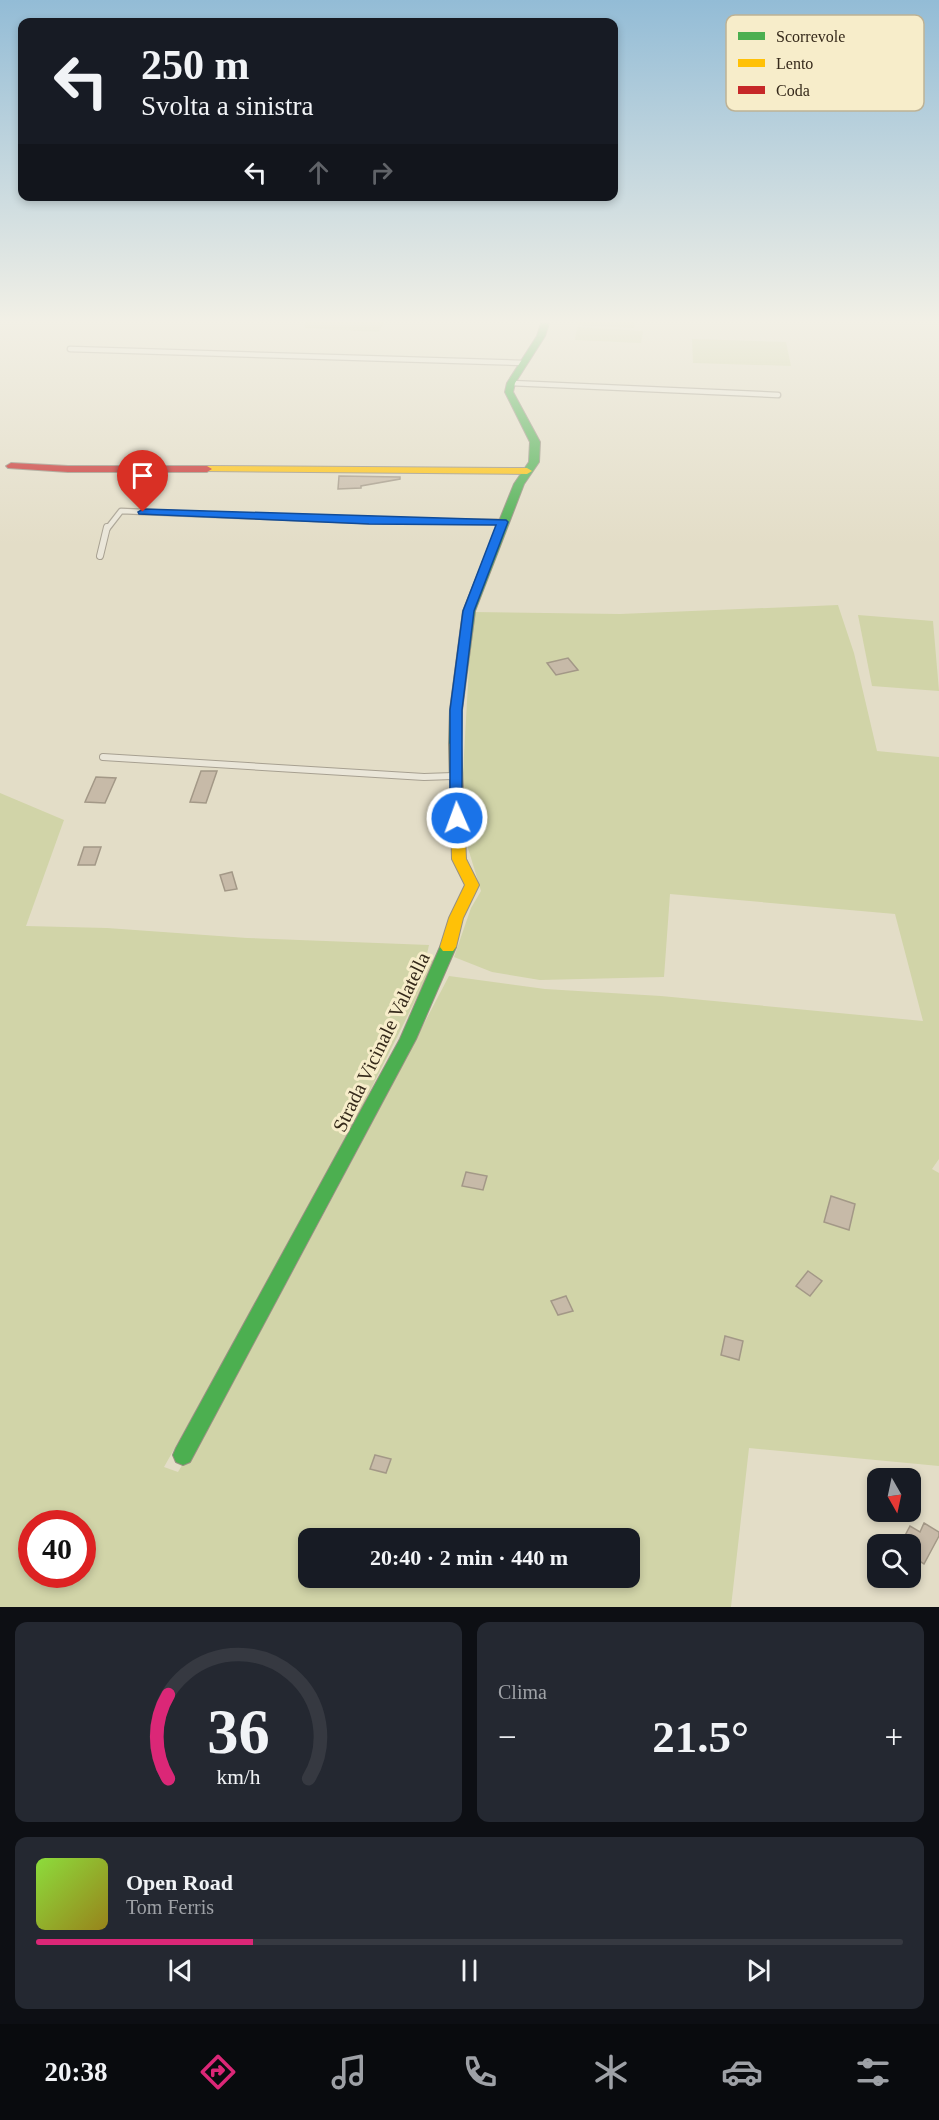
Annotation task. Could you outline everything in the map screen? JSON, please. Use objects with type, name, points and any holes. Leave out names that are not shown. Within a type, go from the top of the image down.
[{"type":"street","name":"Strada Vicinale Valatella","points":[[183,1455],[403,1050],[445,959],[456,918],[472,885],[459,859],[455,776],[456,710],[469,611],[503,522],[527,471],[534,462],[535,442],[511,395]]},
{"type":"street","points":[[11,466],[80,470],[477,469],[527,471]]},
{"type":"lane","points":[[100,556],[104,532],[112,519],[121,511],[369,521],[503,522]]},
{"type":"lane","points":[[103,757],[424,777],[455,776]]},
{"type":"green space","points":[[838,605],[854,653],[877,751],[939,757],[939,1159],[932,1169],[939,1173],[939,1466],[749,1448],[731,1607],[0,1607],[0,793],[64,820],[26,926],[107,928],[247,938],[429,945],[426,958],[435,961],[326,1179],[164,1467],[178,1472],[284,1288],[449,976],[545,989],[661,996],[923,1021],[895,914],[670,894],[664,977],[540,980],[492,972],[454,957],[471,908],[481,891],[468,848],[463,773],[472,612],[620,614]]},
{"type":"green space","points":[[858,615],[933,621],[939,691],[872,686]]},
{"type":"building","points":[[339,476],[400,477],[400,479],[361,486],[361,488],[338,489]]},
{"type":"building","points":[[568,658],[578,670],[556,675],[547,663]]},
{"type":"building","points":[[201,771],[217,771],[206,803],[190,802]]},
{"type":"building","points":[[96,777],[116,778],[105,803],[85,802]]},
{"type":"building","points":[[84,847],[101,847],[95,865],[78,865]]},
{"type":"building","points":[[232,872],[237,889],[225,891],[220,875]]},
{"type":"building","points":[[466,1172],[487,1176],[483,1190],[462,1186]]},
{"type":"building","points":[[831,1196],[855,1204],[849,1230],[824,1222]]},
{"type":"building","points":[[808,1271],[822,1281],[810,1296],[796,1286]]},
{"type":"building","points":[[566,1296],[573,1311],[558,1315],[551,1301]]},
{"type":"building","points":[[725,1336],[743,1341],[739,1360],[721,1355]]},
{"type":"building","points":[[375,1455],[391,1459],[386,1473],[370,1469]]},
{"type":"building","points":[[924,1523],[939,1532],[924,1564],[921,1562],[921,1534],[906,1534],[910,1526],[920,1532]]},
{"type":"traffic: fast","points":[[455,744],[456,710],[469,611],[519,484],[534,462],[535,442],[511,395]]},
{"type":"traffic: fast","points":[[183,1455],[408,1039],[448,947]]},
{"type":"traffic: slow","points":[[207,469],[527,471]]},
{"type":"traffic: slow","points":[[448,947],[456,918],[472,885],[459,859],[455,744]]},
{"type":"traffic: jam","points":[[11,466],[68,469],[207,469]]},
{"type":"route","points":[[143,512],[369,521],[503,522],[469,611],[456,710],[457,818]]}]
